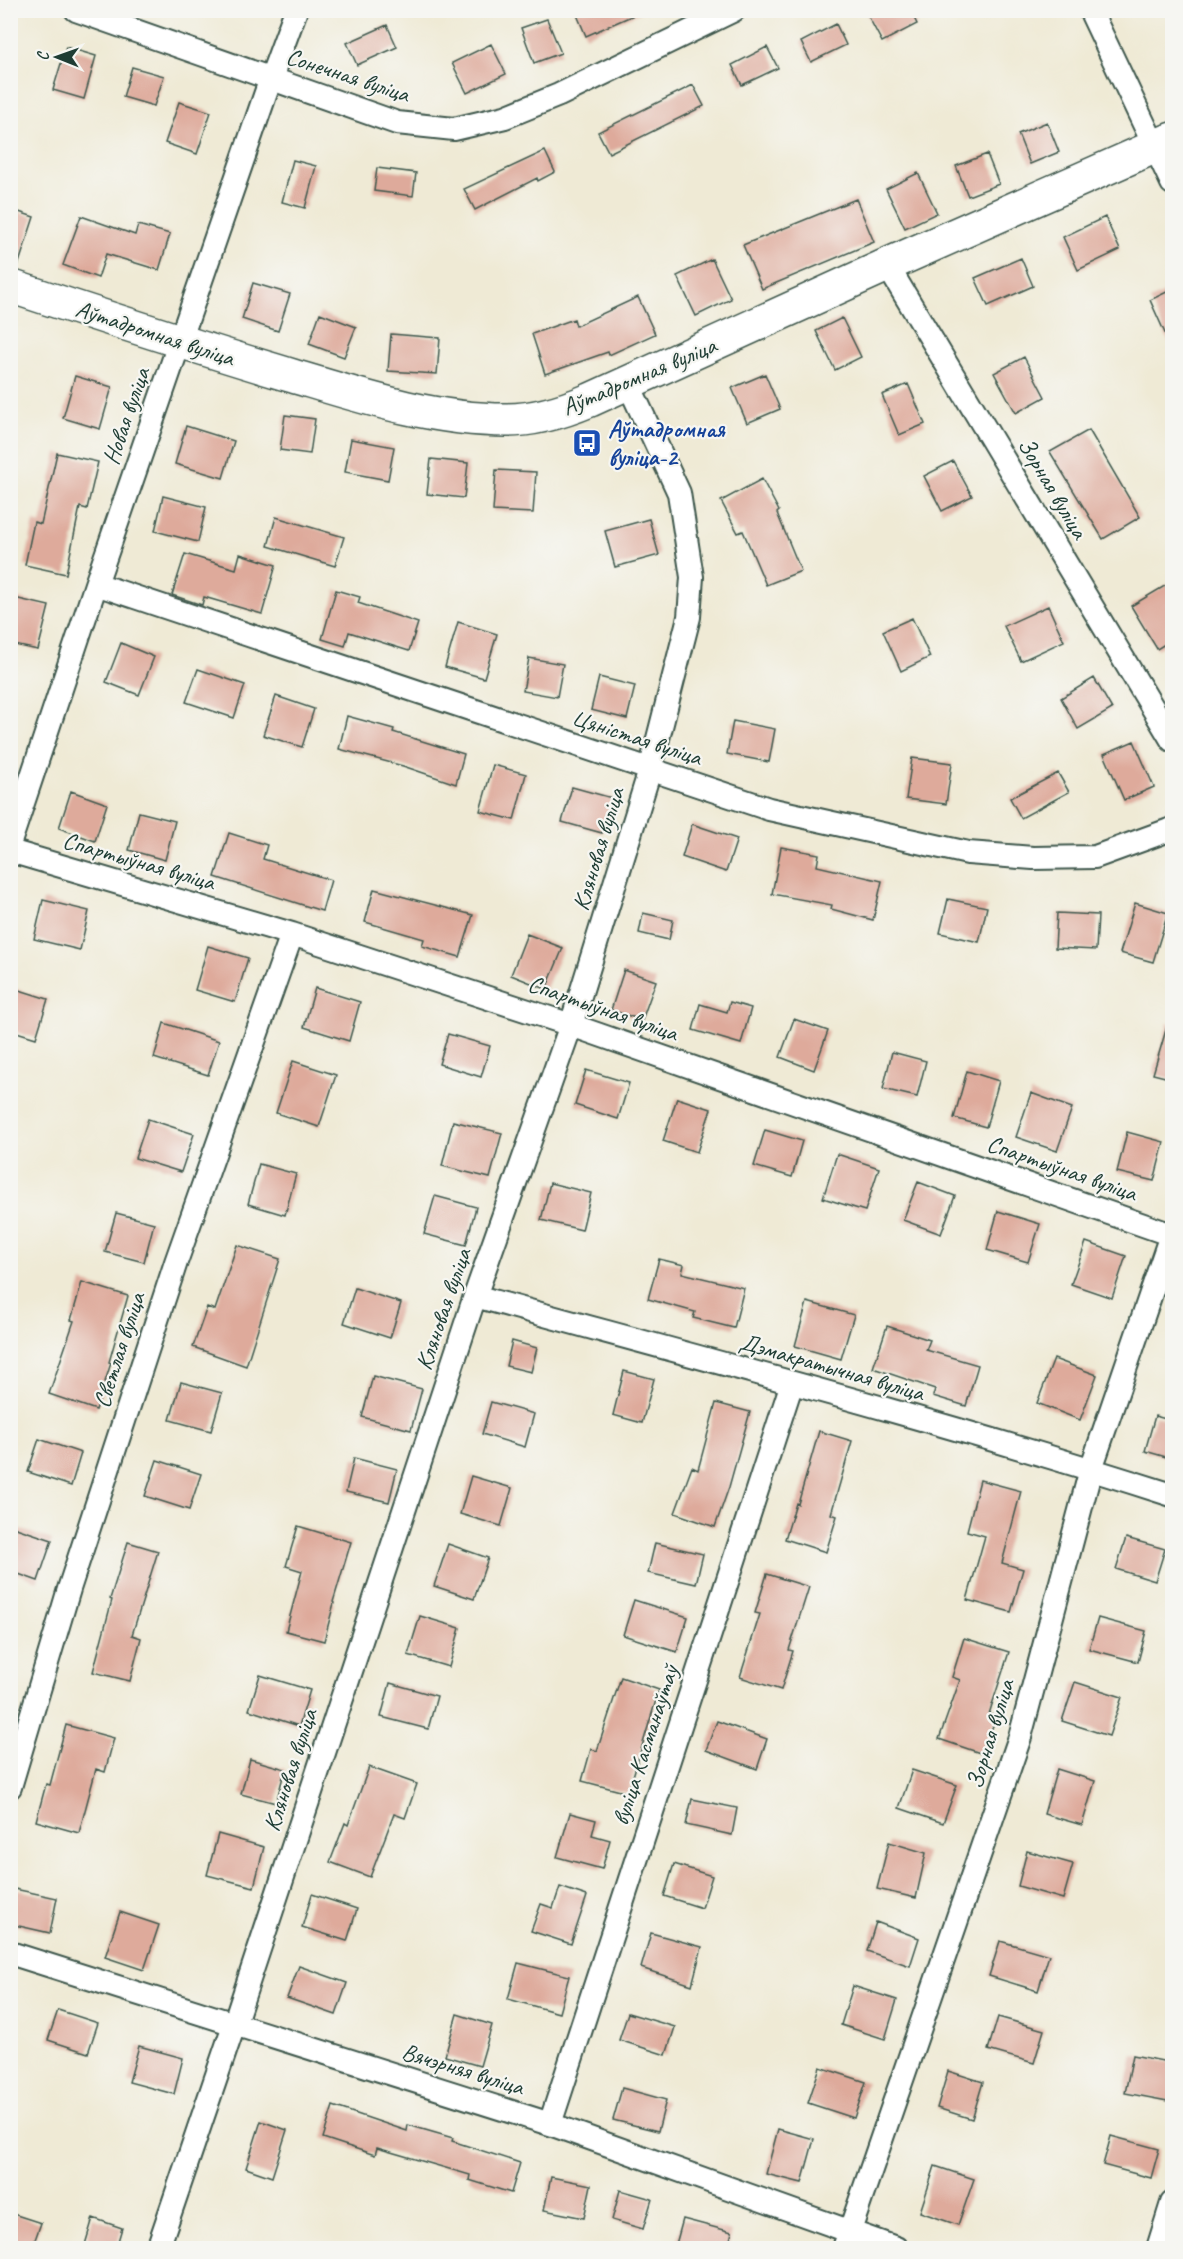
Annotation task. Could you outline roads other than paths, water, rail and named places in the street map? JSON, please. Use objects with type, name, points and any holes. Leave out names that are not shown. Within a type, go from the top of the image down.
[{"type":"street","name":"Сонечная вуліца","points":[[76,10],[397,123],[454,129],[506,117],[558,95],[734,10]]},
{"type":"street","name":"Новая вуліца","points":[[10,842],[96,584],[296,10]]},
{"type":"street","points":[[1090,10],[1164,143],[1173,183]]},
{"type":"street","name":"Аўтадромная вуліца","points":[[10,286],[180,342],[392,405],[435,414],[487,419],[532,418],[574,407],[1164,143]]},
{"type":"street","name":"Зорная вуліца","points":[[887,265],[1173,740]]},
{"type":"street","name":"Кляновая вуліца","points":[[158,2248],[475,1296],[571,1025],[650,770],[689,616],[692,577],[679,493],[628,383]]},
{"type":"street","name":"Цяністая вуліца","points":[[96,584],[769,809],[968,853],[1033,858],[1095,856],[1173,829]]},
{"type":"street","name":"Спартыўная вуліца","points":[[10,851],[292,934],[571,1025],[1172,1234]]},
{"type":"street","name":"Светлая вуліца","points":[[10,1786],[69,1589],[169,1285],[292,934]]},
{"type":"street","name":"Зорная вуліца","points":[[846,2241],[1020,1737],[1091,1469],[1172,1234]]},
{"type":"street","name":"Дэмакратычная вуліца","points":[[475,1296],[792,1383],[1091,1469],[1173,1496]]},
{"type":"street","name":"вуліца Касманаўтаў","points":[[550,2124],[792,1383]]},
{"type":"street","name":"Вячэрняя вуліца","points":[[10,1953],[550,2124],[846,2241],[896,2248]]},
{"type":"street","points":[[1158,2248],[1173,2203]]},
{"type":"place","name":"Аўтадромная вуліца-2","points":[[587,443]]}]
